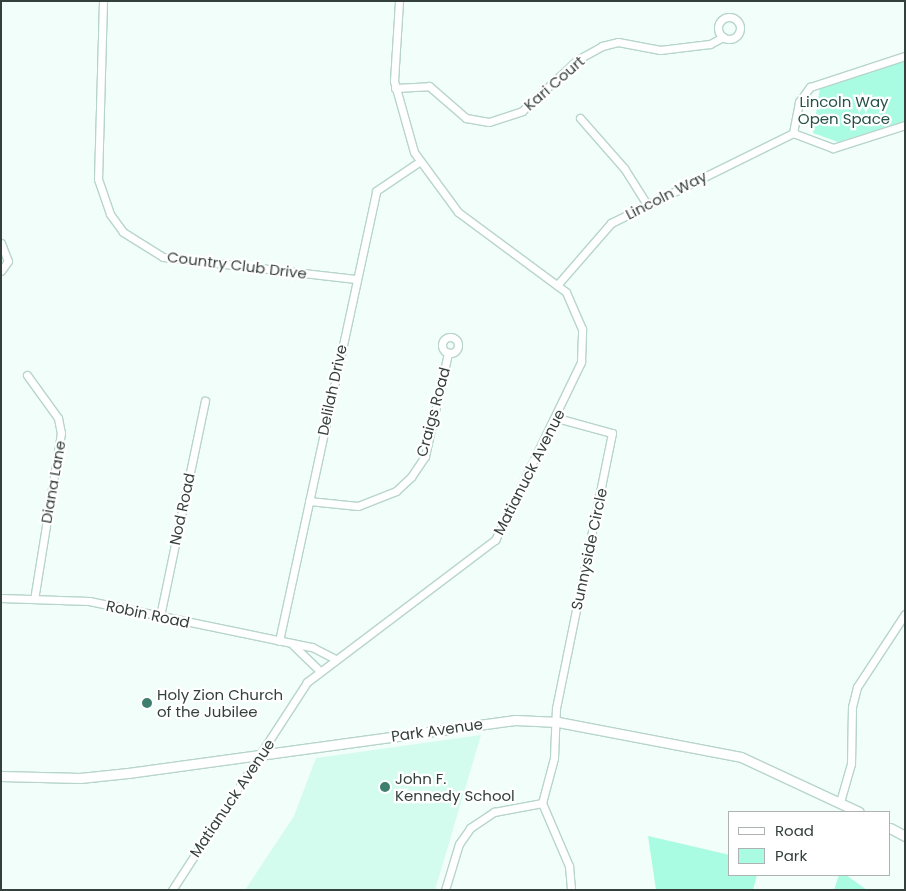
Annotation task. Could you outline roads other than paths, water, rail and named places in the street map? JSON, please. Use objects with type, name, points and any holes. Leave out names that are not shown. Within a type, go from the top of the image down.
[{"type":"main road","name":"Park Avenue","points":[[1,776],[98,777],[462,725],[558,722],[741,757],[857,811]]},
{"type":"main road","points":[[891,829],[905,836]]},
{"type":"street","name":"Country Club Drive","points":[[103,1],[98,178],[110,214],[123,232],[163,257],[356,279]]},
{"type":"street","name":"Matianuck Avenue","points":[[172,890],[307,682],[336,658],[495,540],[557,418],[579,368],[583,343],[576,310],[558,284],[466,219],[419,162],[402,123],[395,88],[399,1]]},
{"type":"street","name":"Kari Court","points":[[395,88],[429,86],[466,118],[489,122],[522,111],[577,60],[602,46],[618,42],[660,50],[710,44],[723,37]]},
{"type":"street","points":[[905,56],[810,87],[799,102],[793,133],[833,148],[905,125]]},
{"type":"street","points":[[580,118],[624,168],[646,203]]},
{"type":"street","name":"Lincoln Way","points":[[558,284],[604,229],[646,203],[793,133]]},
{"type":"street","name":"Delilah Drive","points":[[278,641],[376,191],[419,162]]},
{"type":"street","points":[[1,243],[8,261],[1,271]]},
{"type":"street","name":"Craigs Road","points":[[309,502],[358,506],[396,491],[411,477],[425,456],[448,353]]},
{"type":"street","name":"Diana Lane","points":[[27,375],[58,418],[61,433],[34,599]]},
{"type":"street","name":"Nod Road","points":[[160,616],[205,401]]},
{"type":"street","name":"Sunnyside Circle","points":[[557,418],[612,432],[556,708],[558,722]]},
{"type":"street","name":"Robin Road","points":[[1,598],[89,601],[293,645],[312,647],[336,658]]},
{"type":"street","points":[[840,802],[851,764],[852,707],[857,687],[905,614]]},
{"type":"street","name":"Robin Road","points":[[293,645],[320,671]]},
{"type":"street","points":[[558,722],[542,803],[569,866],[571,890]]},
{"type":"street","points":[[445,890],[459,844],[470,828],[494,812],[542,803]]},
{"type":"place","name":"Holy Zion Church of the Jubilee","points":[[147,703]]},
{"type":"place","name":"John F. Kennedy School","points":[[385,787]]},
{"type":"park label","name":"Lincoln Way Open Space","points":[[844,110]]}]
